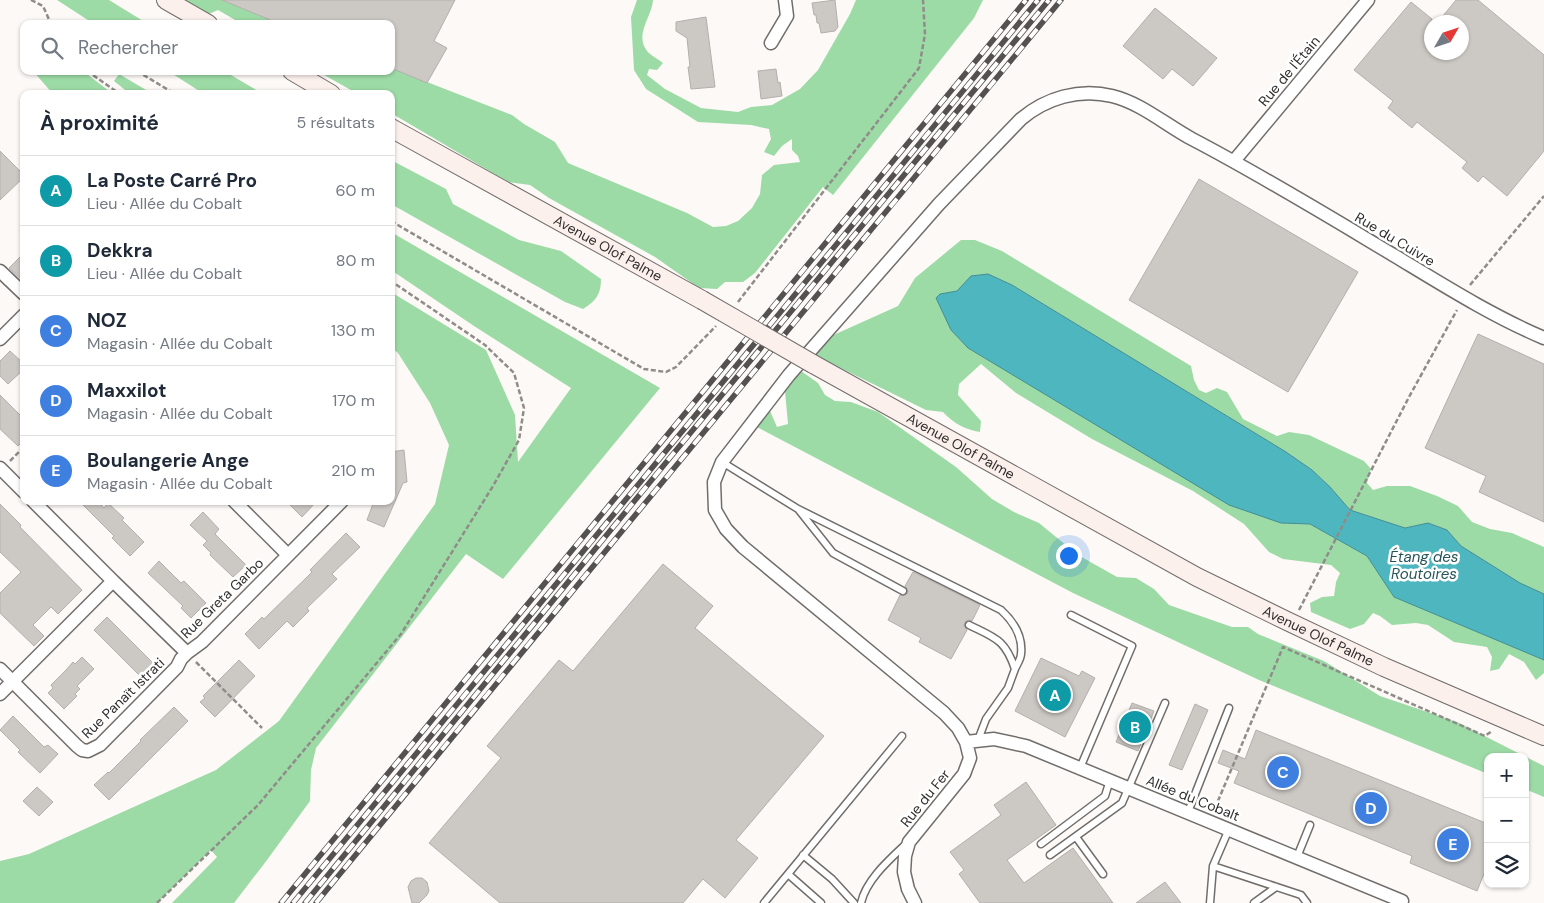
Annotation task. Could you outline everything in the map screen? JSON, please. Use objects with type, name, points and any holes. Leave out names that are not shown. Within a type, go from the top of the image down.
[{"type":"main road","points":[[166,0],[201,20]]},
{"type":"main road","points":[[299,75],[324,90]]},
{"type":"main road","name":"Avenue Olof Palme","points":[[395,130],[1197,577],[1375,662],[1544,736]]},
{"type":"street","points":[[771,43],[787,16],[785,0]]},
{"type":"street","name":"Rue de l'Étain","points":[[1234,161],[1368,0]]},
{"type":"street","name":"Rue du Cuivre","points":[[972,741],[944,713],[743,547],[726,530],[715,510],[714,482],[722,462],[790,376],[939,204],[1021,119],[1034,108],[1057,98],[1077,93],[1113,96],[1133,104],[1188,137],[1234,161],[1463,298],[1544,338]]},
{"type":"street","points":[[0,271],[20,290]]},
{"type":"street","points":[[0,339],[20,319]]},
{"type":"street","points":[[0,468],[20,488]]},
{"type":"street","name":"Rue Greta Garbo","points":[[37,505],[187,653],[202,642],[338,505]]},
{"type":"street","points":[[238,505],[288,555]]},
{"type":"street","points":[[0,694],[113,581]]},
{"type":"street","name":"Rue Panaït Istrati","points":[[12,681],[77,746],[82,750],[88,751],[100,745],[177,667],[187,653]]},
{"type":"street","points":[[0,669],[12,681]]},
{"type":"street","name":"Allée du Cobalt","points":[[972,741],[994,739],[1026,746],[1297,857],[1402,901],[1401,903]]},
{"type":"street","name":"Rue du Fer","points":[[915,903],[908,889],[904,872],[905,856],[909,842],[964,774],[970,758],[972,741]]},
{"type":"lane","points":[[722,462],[798,509],[1001,610],[1011,619],[1017,630],[1021,654],[1008,688],[972,741]]},
{"type":"lane","points":[[798,509],[833,553],[903,591]]},
{"type":"lane","points":[[1071,615],[1132,646],[1080,768]]},
{"type":"lane","points":[[969,625],[1000,640],[1006,648],[1015,669]]},
{"type":"lane","points":[[1050,855],[1122,803],[1165,703]]},
{"type":"lane","points":[[1188,812],[1229,708]]},
{"type":"lane","points":[[764,903],[902,736]]},
{"type":"lane","points":[[1041,844],[1105,796],[1110,780]]},
{"type":"lane","points":[[1297,857],[1310,825]]},
{"type":"lane","points":[[1210,903],[1213,866],[1229,829]]},
{"type":"lane","points":[[1076,837],[1104,874]]},
{"type":"lane","points":[[861,903],[862,897],[870,883],[893,856],[909,842]]},
{"type":"lane","points":[[803,855],[832,880],[854,903]]},
{"type":"lane","points":[[1213,866],[1301,895],[1307,903]]},
{"type":"lane","points":[[788,874],[821,903]]},
{"type":"lane","points":[[1254,903],[1276,887]]},
{"type":"path","points":[[31,0],[43,6],[50,20]]},
{"type":"path","points":[[733,307],[919,68],[925,34],[923,0]]},
{"type":"path","points":[[93,75],[114,90]]},
{"type":"path","points":[[144,75],[168,90]]},
{"type":"path","points":[[1299,611],[1470,284],[1544,196]]},
{"type":"path","points":[[395,223],[644,369],[666,372],[676,367],[721,321]]},
{"type":"path","points":[[157,903],[258,805],[401,634],[494,486],[519,440],[524,408],[514,373],[485,345],[395,284]]},
{"type":"path","points":[[1210,821],[1283,647],[1485,736],[1496,728]]},
{"type":"path","points":[[187,653],[262,728]]},
{"type":"green space","points":[[57,0],[109,0],[142,20],[88,20]]},
{"type":"green space","points":[[184,0],[223,0],[270,20],[235,20],[218,10],[209,14]]},
{"type":"green space","points":[[637,0],[653,0],[643,32],[643,45],[650,54],[663,63],[657,70],[649,69],[647,75],[665,89],[701,108],[738,112],[751,107],[772,105],[800,89],[818,70],[856,0],[983,0],[974,18],[833,195],[823,187],[755,273],[743,282],[725,282],[717,289],[699,288],[655,257],[549,198],[530,185],[508,182],[395,115],[395,90],[351,90],[324,75],[395,75],[395,70],[512,115],[555,142],[568,163],[687,213],[713,227],[726,226],[738,221],[752,208],[760,194],[762,175],[774,165],[800,162],[798,156],[792,150],[792,139],[782,146],[774,156],[764,152],[771,139],[769,129],[751,125],[698,122],[646,89],[634,70],[631,17]]},
{"type":"green space","points":[[36,75],[88,75],[108,90],[50,90]]},
{"type":"green space","points":[[118,75],[121,75],[146,90],[125,90],[114,81]]},
{"type":"green space","points":[[174,75],[231,75],[256,90],[198,90]]},
{"type":"green space","points":[[395,162],[446,189],[453,204],[519,240],[561,251],[601,279],[597,297],[583,309],[565,302],[395,206]]},
{"type":"green space","points":[[395,234],[660,388],[503,579],[466,554],[316,748],[311,770],[310,801],[234,903],[172,903],[217,857],[211,850],[157,903],[0,903],[0,861],[29,854],[216,770],[279,721],[435,504],[449,445],[430,403],[395,350],[395,294],[486,350],[515,415],[518,462],[571,388],[395,273]]},
{"type":"green space","points":[[961,240],[975,240],[1002,251],[1191,366],[1194,380],[1199,390],[1206,393],[1217,388],[1227,392],[1243,419],[1277,436],[1289,432],[1309,435],[1364,461],[1371,469],[1367,483],[1373,490],[1387,486],[1410,486],[1458,506],[1472,522],[1490,529],[1512,533],[1544,547],[1544,594],[1520,583],[1461,546],[1447,530],[1428,523],[1405,528],[1350,510],[1312,470],[1286,452],[1012,285],[988,274],[957,291],[940,294],[951,330],[968,348],[1029,384],[1281,523],[1310,524],[1367,556],[1394,597],[1544,660],[1544,673],[1536,680],[1524,662],[1509,654],[1499,669],[1490,671],[1492,657],[1487,647],[1454,642],[1428,625],[1416,623],[1392,625],[1373,613],[1364,624],[1350,629],[1311,612],[1310,603],[1322,597],[1334,596],[1336,582],[1340,573],[1331,565],[1283,559],[1269,552],[1244,524],[1193,491],[1092,439],[1016,393],[981,364],[959,384],[958,395],[981,421],[980,432],[960,425],[943,412],[926,410],[814,355],[829,337],[898,306],[915,278]]},
{"type":"green space","points":[[801,371],[818,383],[825,395],[835,401],[851,402],[878,412],[956,467],[992,499],[1014,512],[1039,523],[1078,555],[1117,577],[1136,578],[1154,589],[1169,605],[1232,627],[1248,627],[1258,634],[1324,661],[1380,696],[1457,722],[1518,753],[1484,753],[1484,772],[1259,680],[1073,593],[757,427],[770,411],[777,427],[788,424],[785,391]]},
{"type":"green space","points":[[1529,758],[1544,766],[1544,797],[1529,791]]},
{"type":"water","name":"Étang des Routoires","points":[[988,274],[1012,285],[1286,452],[1312,470],[1350,510],[1405,528],[1428,523],[1447,530],[1461,546],[1520,583],[1544,594],[1544,660],[1394,597],[1367,556],[1310,524],[1281,523],[1229,505],[968,348],[951,330],[936,298],[940,294],[957,291],[971,276]]},
{"type":"building","points":[[222,0],[455,0],[434,41],[447,48],[427,83],[395,70],[395,20],[270,20]]},
{"type":"building","points":[[835,0],[838,27],[835,31],[821,33],[816,15],[814,15],[812,3]]},
{"type":"building","points":[[1456,0],[1478,0],[1544,55],[1544,151],[1507,196],[1483,176],[1478,182],[1462,168],[1467,162],[1417,122],[1412,128],[1388,108],[1393,101],[1354,70],[1411,2],[1427,15],[1424,15],[1424,60],[1469,60],[1469,15],[1444,15]]},
{"type":"building","points":[[1155,8],[1217,58],[1193,86],[1172,69],[1163,79],[1123,46]]},
{"type":"building","points":[[706,17],[715,87],[691,89],[687,38],[676,31],[676,22]]},
{"type":"building","points":[[776,69],[782,96],[761,99],[758,71]]},
{"type":"building","points":[[0,151],[20,171],[20,181],[0,200]]},
{"type":"building","points":[[1199,179],[1358,272],[1288,392],[1129,300]]},
{"type":"building","points":[[20,257],[20,278],[9,268]]},
{"type":"building","points":[[1478,334],[1544,364],[1544,522],[1479,492],[1486,476],[1425,448]]},
{"type":"building","points":[[10,351],[20,360],[20,373],[8,384],[0,376],[0,361]]},
{"type":"building","points":[[0,395],[20,415],[20,444],[18,446],[0,429]]},
{"type":"building","points":[[404,450],[407,482],[403,483],[395,502],[395,451]]},
{"type":"building","points":[[0,504],[82,590],[58,614],[51,607],[33,625],[44,636],[34,646],[0,613],[0,593],[21,572],[0,552]]},
{"type":"building","points":[[83,505],[101,505],[104,508],[106,505],[110,505],[144,542],[130,556],[112,538],[114,536]]},
{"type":"building","points":[[290,505],[313,505],[302,517]]},
{"type":"building","points":[[373,505],[394,505],[384,527],[367,520]]},
{"type":"building","points":[[203,512],[219,529],[215,534],[246,565],[233,577],[210,555],[211,553],[203,545],[207,541],[190,525]]},
{"type":"building","points":[[346,533],[360,547],[332,574],[337,579],[307,608],[309,611],[293,627],[287,621],[259,649],[245,634],[262,617],[264,619],[312,572],[310,570]]},
{"type":"building","points":[[159,561],[181,583],[184,581],[206,603],[191,618],[181,608],[183,606],[148,573]]},
{"type":"building","points":[[663,564],[713,606],[695,628],[824,736],[736,840],[758,858],[725,898],[703,879],[683,903],[500,903],[429,843],[501,758],[487,746],[559,660],[573,671]]},
{"type":"building","points":[[913,572],[980,605],[972,621],[968,620],[965,622],[964,626],[967,630],[951,659],[919,642],[921,638],[888,620],[900,595],[908,593],[905,586]]},
{"type":"building","points":[[107,617],[155,665],[142,678],[94,630]]},
{"type":"building","points":[[82,657],[94,669],[77,686],[80,689],[75,694],[77,696],[64,709],[48,693],[53,688],[51,685],[73,662],[75,664]]},
{"type":"building","points":[[1041,658],[1079,676],[1082,671],[1095,678],[1065,737],[1015,711]]},
{"type":"building","points":[[239,660],[255,676],[215,717],[200,702],[205,698],[203,696]]},
{"type":"building","points":[[1132,703],[1154,711],[1138,751],[1116,742]]},
{"type":"building","points":[[1195,704],[1208,710],[1182,770],[1169,765]]},
{"type":"building","points":[[174,707],[188,721],[109,800],[94,785],[109,773]]},
{"type":"building","points":[[13,716],[44,747],[48,745],[58,754],[40,773],[18,752],[20,750],[0,730]]},
{"type":"building","points":[[1256,730],[1484,822],[1484,874],[1477,891],[1410,863],[1412,856],[1234,783],[1239,771],[1218,763],[1223,750],[1245,759]]},
{"type":"building","points":[[1026,782],[1056,825],[1007,860],[1024,883],[1073,848],[1113,903],[980,903],[959,874],[964,870],[950,852],[1001,815],[994,805]]},
{"type":"building","points":[[37,787],[53,802],[39,816],[23,801]]},
{"type":"building","points":[[416,878],[422,878],[427,882],[429,891],[419,903],[412,903],[408,887],[411,881]]},
{"type":"building","points":[[1165,882],[1181,903],[1136,903]]},
{"type":"railway","points":[[281,903],[1026,0]]},
{"type":"railway","points":[[293,903],[1038,0]]},
{"type":"railway","points":[[305,903],[1049,0]]},
{"type":"railway","points":[[316,903],[1061,0]]},
{"type":"place","name":"La Poste Carré Pro","points":[[1055,695]]},
{"type":"place","name":"Dekkra","points":[[1135,727]]},
{"type":"place","name":"NOZ","points":[[1283,772]]},
{"type":"place","name":"Maxxilot","points":[[1371,808]]},
{"type":"place","name":"Boulangerie Ange","points":[[1453,844]]}]
